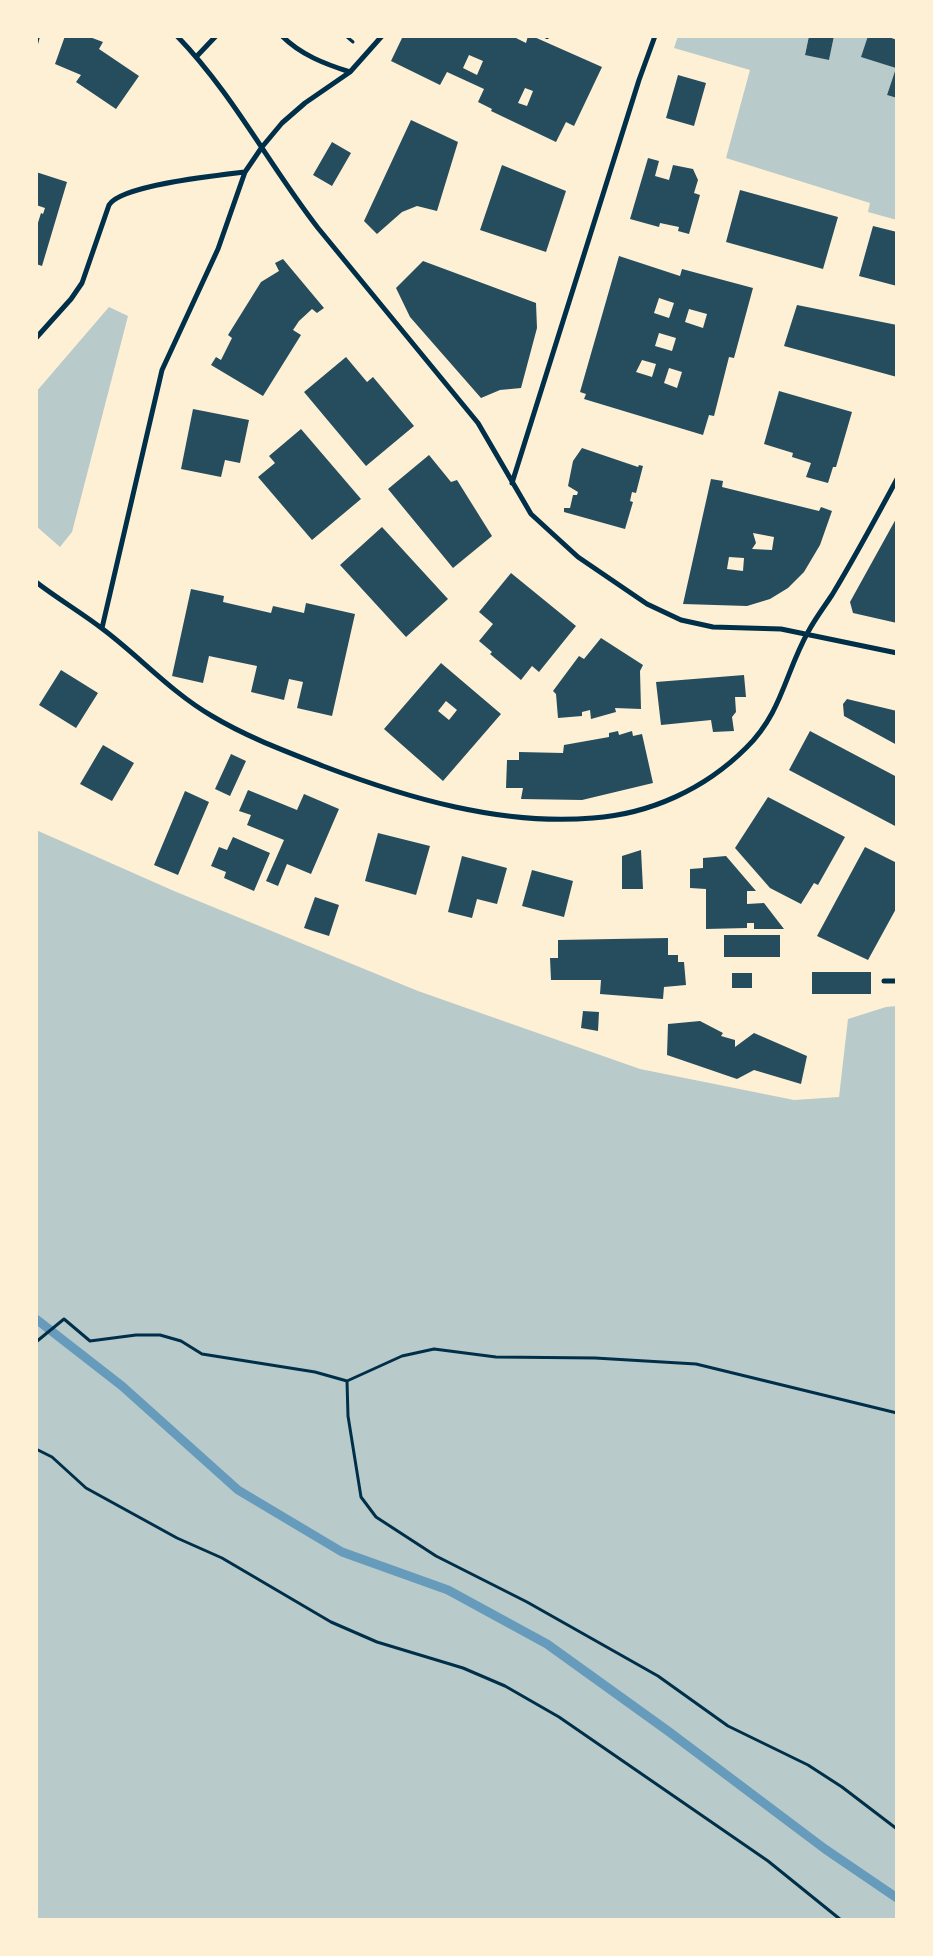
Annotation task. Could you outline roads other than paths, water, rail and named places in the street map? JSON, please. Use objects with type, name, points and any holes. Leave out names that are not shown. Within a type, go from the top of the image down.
[{"type":"street","points":[[177,36],[197,56],[219,84],[296,200],[478,424],[496,451],[512,483],[531,514],[560,541],[618,586],[668,616],[703,626],[781,629],[807,633],[897,653]]},
{"type":"street","points":[[197,56],[216,36]]},
{"type":"street","points":[[282,36],[291,46],[311,58],[350,72]]},
{"type":"street","points":[[102,628],[162,370],[218,249],[245,172],[262,147],[291,114],[350,72],[382,36]]},
{"type":"street","points":[[512,483],[639,80],[656,36]]},
{"type":"street","points":[[36,338],[72,299],[82,283],[109,205],[115,199],[130,192],[193,178],[245,172]]},
{"type":"street","points":[[36,582],[102,628],[185,699],[234,728],[271,746],[382,788],[454,807],[524,817],[575,819],[612,816],[663,802],[697,786],[727,765],[758,734],[774,711],[807,633],[860,548],[897,479]]},
{"type":"street","points":[[884,981],[897,981]]},
{"type":"lane","points":[[36,44],[38,36]]},
{"type":"waterway","points":[[36,1319],[122,1386],[238,1490],[342,1552],[448,1590],[547,1644],[668,1731],[825,1849],[897,1898]]}]
